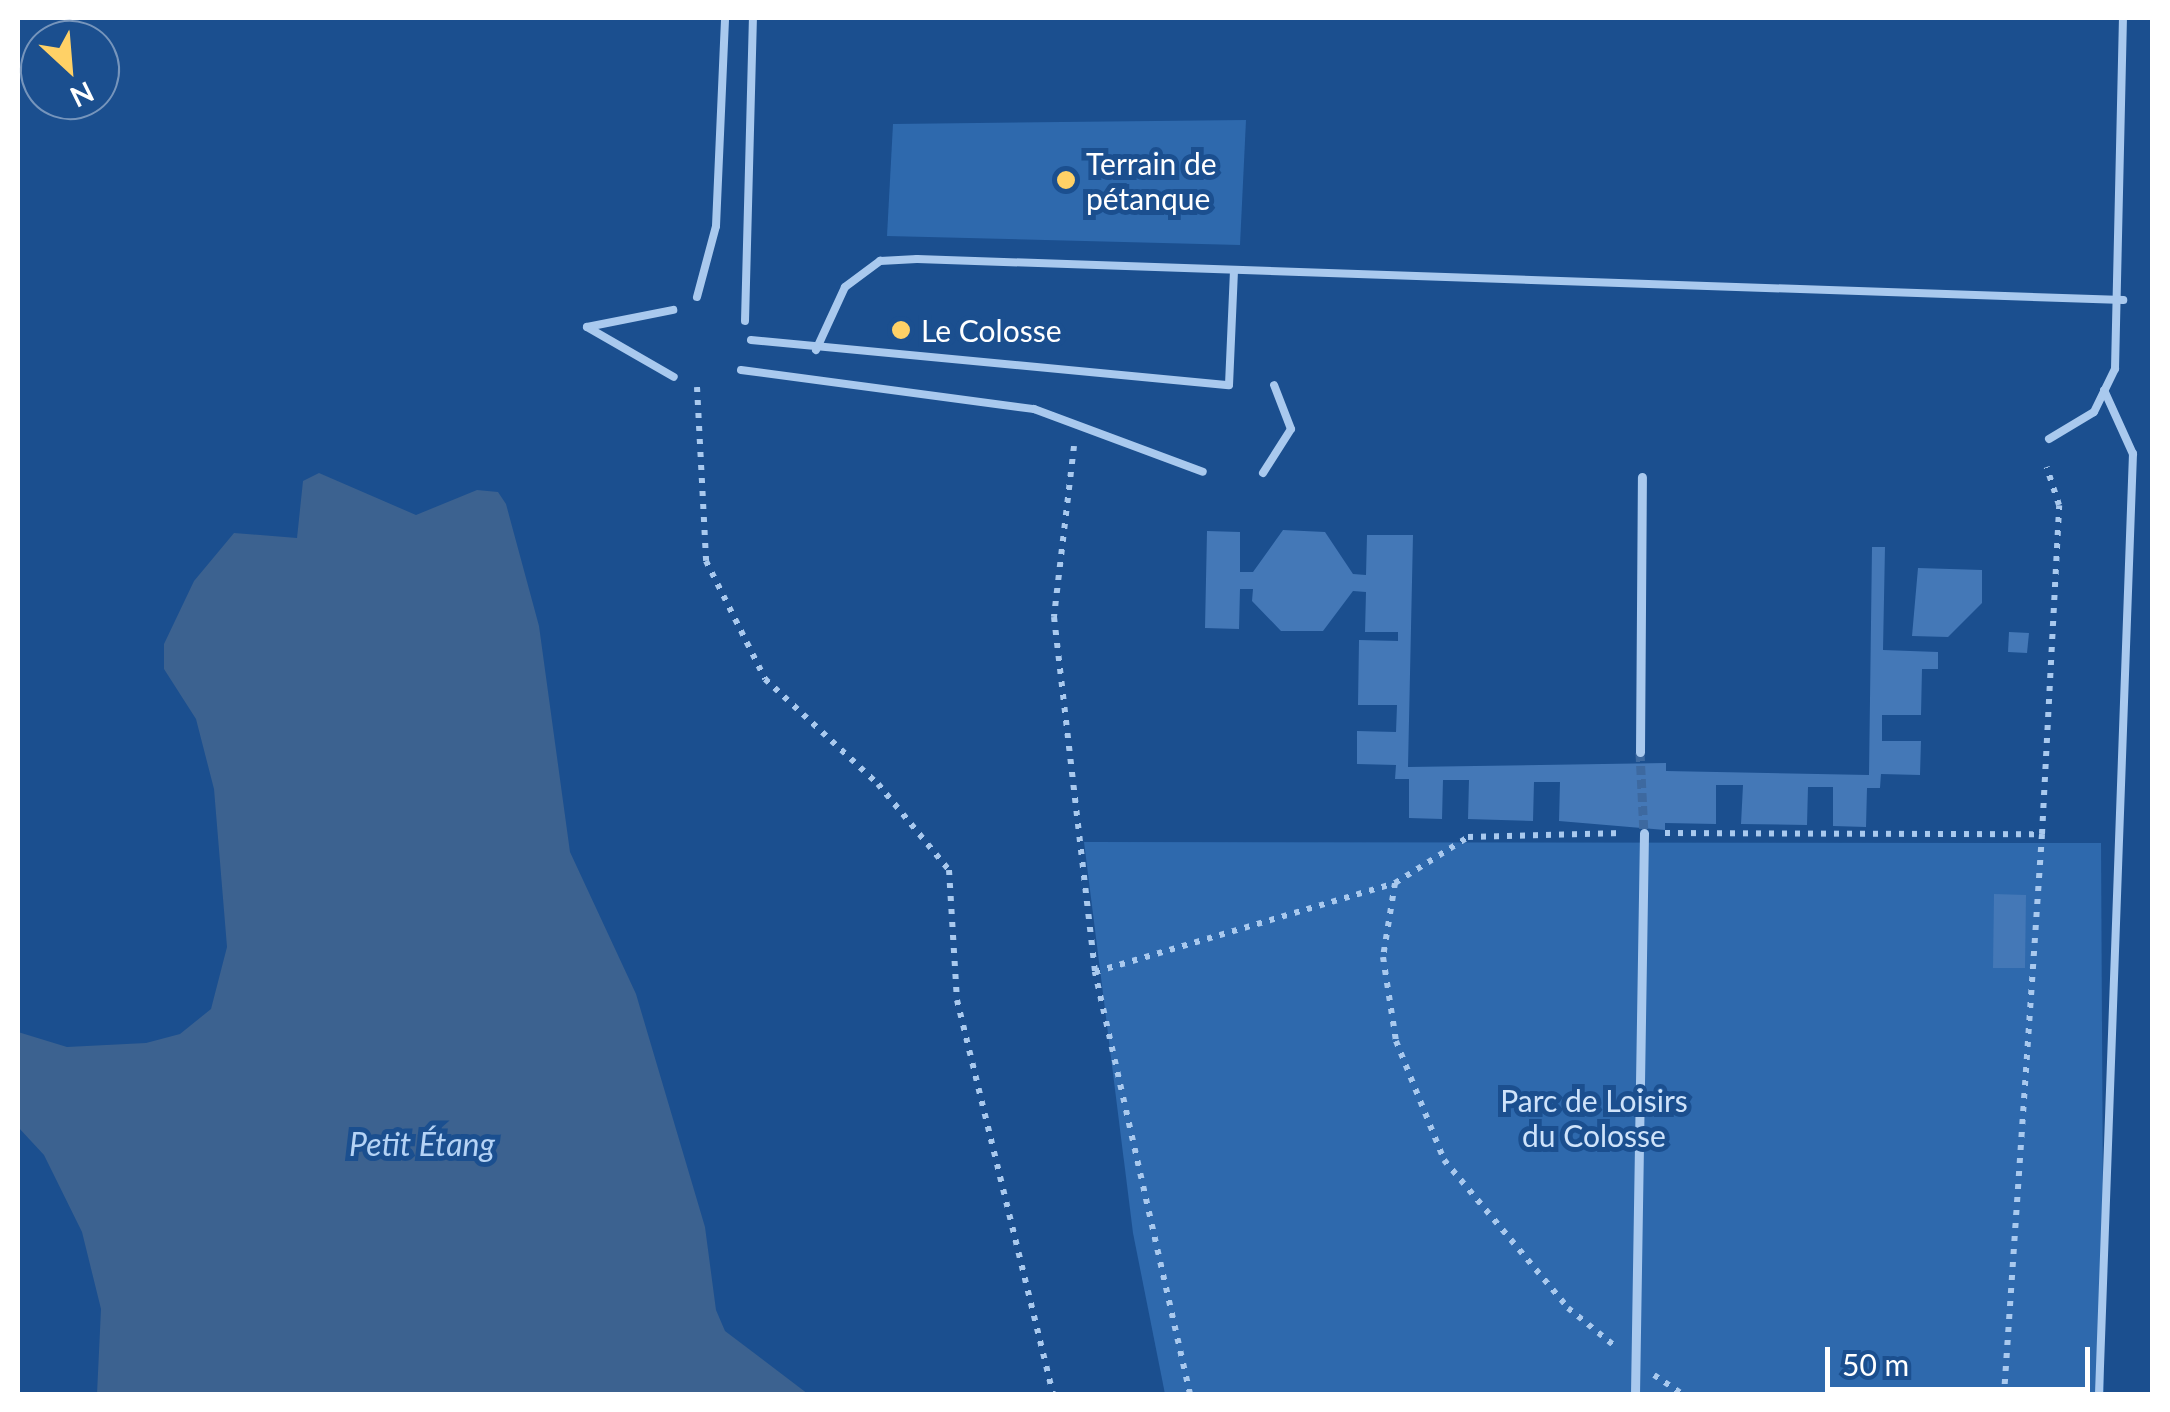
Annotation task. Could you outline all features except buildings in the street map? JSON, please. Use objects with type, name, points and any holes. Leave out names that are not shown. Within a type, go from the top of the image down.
[{"type":"street","points":[[1640,752],[1642,477]]},
{"type":"street","points":[[1635,1394],[1644,833]]},
{"type":"lane","points":[[698,297],[716,226],[726,18]]},
{"type":"lane","points":[[745,321],[753,18]]},
{"type":"lane","points":[[2050,439],[2094,412],[2104,390],[2123,300],[2124,18]]},
{"type":"lane","points":[[816,350],[844,287],[880,262],[2123,300]]},
{"type":"lane","points":[[750,340],[816,350],[1229,385],[1234,270]]},
{"type":"lane","points":[[672,310],[587,327],[674,377]]},
{"type":"lane","points":[[741,370],[1077,421],[1204,472]]},
{"type":"lane","points":[[1263,472],[1292,429],[1274,385]]},
{"type":"lane","points":[[2099,1394],[2133,454],[2104,390]]},
{"type":"path","points":[[697,388],[706,560],[766,679],[878,784],[948,870],[957,1000],[1053,1394]]},
{"type":"path","points":[[1077,421],[1054,616],[1095,972],[1190,1394]]},
{"type":"path","points":[[2004,1394],[2042,834],[2059,505],[2047,467]]},
{"type":"path","points":[[1095,972],[1395,882],[1468,836],[2042,834]]},
{"type":"path","points":[[1395,882],[1383,957],[1396,1041],[1444,1160],[1568,1308],[1682,1394]]},
{"type":"green space","name":"Terrain de pétanque","points":[[1246,120],[1240,245],[887,236],[893,124]]},
{"type":"green space","name":"Parc de Loisirs du Colosse","points":[[1084,842],[2101,843],[2104,1394],[1165,1394],[1133,1233]]},
{"type":"water","name":"Petit Étang","points":[[319,473],[416,515],[477,490],[498,492],[506,504],[539,626],[570,852],[636,994],[705,1227],[716,1310],[725,1331],[808,1394],[97,1394],[101,1309],[82,1232],[44,1155],[18,1127],[18,1032],[67,1047],[146,1043],[180,1034],[211,1009],[227,947],[214,789],[196,719],[164,669],[164,644],[194,581],[234,533],[297,538],[303,481]]},
{"type":"tunnel","points":[[1640,752],[1644,833]]},
{"type":"place","name":"Terrain de pétanque","points":[[1066,180]]},
{"type":"place","name":"Le Colosse","points":[[901,330]]}]
